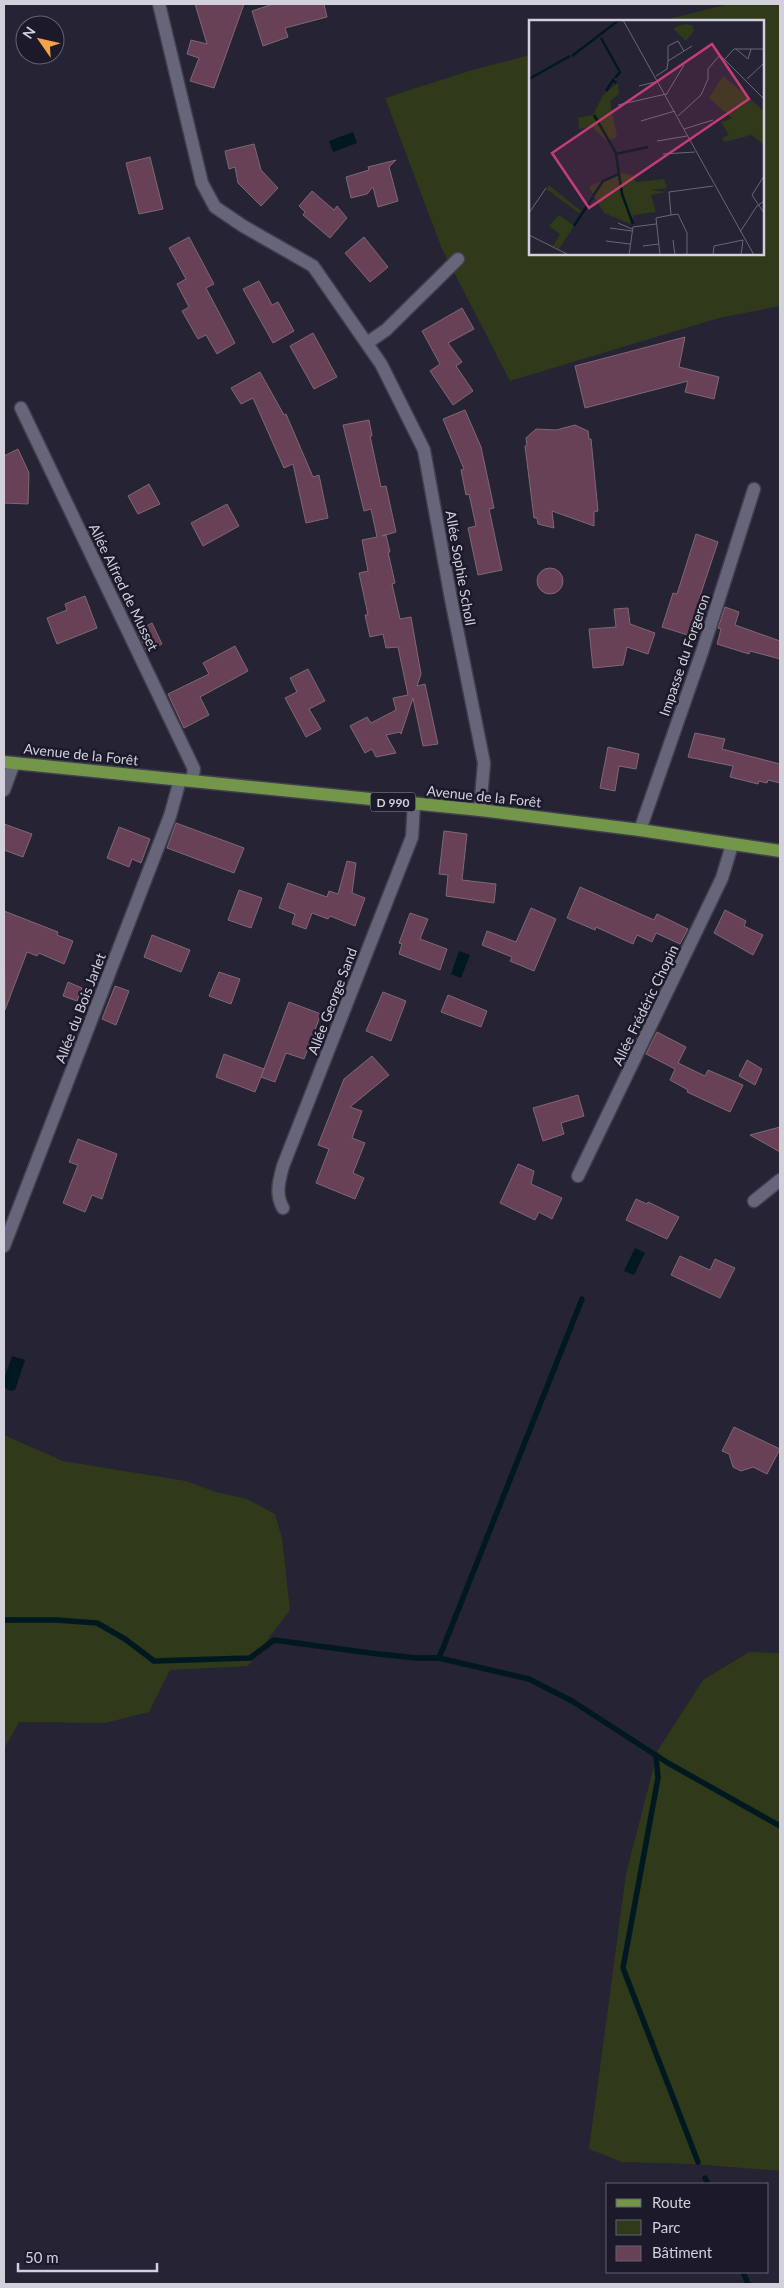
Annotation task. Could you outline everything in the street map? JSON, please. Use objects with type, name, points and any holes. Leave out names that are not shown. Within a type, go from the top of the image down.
[{"type":"main road","name":"Avenue de la Forêt","points":[[9,762],[480,810],[640,830],[780,851]]},
{"type":"street","name":"Allée Sophie Scholl","points":[[159,4],[202,183],[215,207],[243,226],[313,266],[381,364],[424,450],[451,600],[484,763],[480,810]]},
{"type":"street","points":[[367,343],[386,330],[458,259]]},
{"type":"street","name":"Allée Alfred de Musset","points":[[21,408],[194,769],[186,780]]},
{"type":"street","name":"Impasse du Forgeron","points":[[640,830],[703,649],[754,489]]},
{"type":"street","points":[[4,790],[9,762]]},
{"type":"street","name":"Allée du Bois Jarlet","points":[[4,1246],[170,816],[186,780]]},
{"type":"street","name":"Allée George Sand","points":[[283,1208],[279,1201],[277,1190],[283,1166],[412,837],[414,804]]},
{"type":"street","name":"Allée Frédéric Chopin","points":[[578,1176],[722,878],[732,845]]},
{"type":"street","points":[[754,1201],[780,1180]]},
{"type":"green space","points":[[729,4],[780,4],[780,306],[719,318],[510,381],[442,249],[385,98],[472,70],[529,55],[529,255],[764,255],[764,20],[665,20]]},
{"type":"green space","points":[[4,1435],[63,1461],[186,1481],[216,1492],[247,1499],[275,1514],[282,1538],[290,1610],[248,1666],[170,1670],[149,1712],[105,1723],[19,1722],[4,1749]]},
{"type":"green space","points":[[749,1652],[780,1653],[780,2171],[693,2164],[622,2162],[589,2149],[626,1874],[658,1750],[703,1680]]},
{"type":"water","points":[[353,132],[357,143],[333,152],[329,141]]},
{"type":"water","points":[[459,951],[470,955],[461,978],[451,974]]},
{"type":"water","points":[[635,1248],[645,1253],[634,1275],[624,1271]]},
{"type":"water","points":[[12,1356],[25,1360],[15,1390],[10,1391],[4,1387],[4,1379]]},
{"type":"building","points":[[195,4],[244,4],[214,88],[190,81],[199,58],[187,54],[191,40],[207,44]]},
{"type":"building","points":[[273,4],[324,4],[327,17],[285,28],[288,37],[263,46],[252,11]]},
{"type":"building","points":[[254,144],[261,170],[278,188],[261,206],[238,183],[235,167],[229,169],[225,151]]},
{"type":"building","points":[[150,157],[163,209],[139,214],[126,163]]},
{"type":"building","points":[[396,160],[389,167],[398,201],[378,207],[373,187],[367,194],[351,198],[346,177],[369,170],[368,167]]},
{"type":"building","points":[[312,191],[334,210],[337,206],[347,218],[330,238],[303,215],[305,212],[299,206]]},
{"type":"building","points":[[189,237],[214,284],[206,288],[235,343],[217,354],[206,335],[198,339],[182,311],[189,307],[177,284],[186,279],[169,248]]},
{"type":"building","points":[[364,237],[388,267],[370,282],[345,253]]},
{"type":"building","points":[[259,281],[272,305],[278,302],[294,331],[273,343],[243,289]]},
{"type":"building","points":[[462,308],[474,329],[448,343],[462,362],[456,366],[473,391],[453,405],[430,371],[440,364],[422,331]]},
{"type":"building","points":[[313,333],[337,377],[314,389],[290,346]]},
{"type":"building","points":[[685,337],[679,367],[719,377],[714,399],[685,392],[688,381],[585,408],[575,366]]},
{"type":"building","points":[[260,372],[284,415],[286,414],[313,477],[319,475],[328,518],[306,523],[293,464],[284,468],[253,398],[241,404],[231,388]]},
{"type":"building","points":[[465,410],[481,447],[494,508],[489,509],[502,570],[478,575],[468,528],[476,526],[469,494],[466,495],[461,470],[464,469],[443,419]]},
{"type":"building","points":[[369,420],[372,436],[370,436],[381,487],[386,486],[396,532],[382,536],[386,535],[390,552],[388,552],[395,583],[392,584],[400,619],[411,617],[421,674],[417,686],[425,684],[438,744],[423,746],[413,698],[401,734],[400,732],[386,735],[396,753],[376,757],[372,749],[365,753],[350,726],[367,717],[371,723],[396,710],[393,698],[408,695],[398,647],[386,648],[383,634],[370,637],[365,615],[368,615],[359,573],[368,571],[362,540],[377,537],[371,509],[364,511],[343,425]]},
{"type":"building","points":[[575,425],[588,431],[589,439],[591,439],[598,511],[594,512],[594,526],[552,511],[554,528],[538,524],[537,518],[534,518],[525,446],[527,445],[526,438],[536,429],[556,430]]},
{"type":"building","points":[[18,449],[29,473],[28,504],[4,503],[4,456]]},
{"type":"building","points":[[149,484],[160,504],[138,514],[128,496]]},
{"type":"building","points":[[227,504],[239,526],[203,546],[191,523]]},
{"type":"building","points":[[696,534],[718,542],[699,599],[709,602],[702,624],[699,623],[694,637],[662,627],[673,593],[677,594]]},
{"type":"building","points":[[550,568],[559,572],[563,581],[559,590],[550,594],[541,590],[537,581],[541,572]]},
{"type":"building","points":[[85,596],[97,628],[57,644],[47,618],[67,610],[65,604]]},
{"type":"building","points":[[725,607],[739,612],[735,625],[780,641],[780,659],[750,651],[749,654],[717,644],[721,629],[718,628]]},
{"type":"building","points":[[628,608],[630,624],[655,633],[648,654],[627,647],[623,665],[593,668],[589,629],[616,627],[614,609]]},
{"type":"building","points":[[152,623],[162,644],[147,651],[137,631]]},
{"type":"building","points":[[235,646],[248,671],[200,697],[209,715],[184,728],[168,694],[209,674],[203,663]]},
{"type":"building","points":[[308,669],[325,701],[309,709],[321,729],[306,737],[285,698],[297,692],[290,678]]},
{"type":"building","points":[[695,733],[725,739],[722,749],[780,764],[780,783],[768,780],[767,783],[759,781],[758,784],[730,777],[733,766],[688,757]]},
{"type":"building","points":[[608,747],[639,754],[636,769],[619,766],[615,791],[600,788]]},
{"type":"building","points":[[176,823],[244,848],[234,873],[167,848]]},
{"type":"building","points":[[4,824],[32,834],[23,857],[4,850]]},
{"type":"building","points":[[119,827],[150,839],[141,863],[132,859],[129,867],[107,858]]},
{"type":"building","points":[[444,831],[467,834],[462,880],[496,884],[494,903],[446,896],[448,875],[439,874]]},
{"type":"building","points":[[347,861],[356,863],[352,893],[365,898],[355,926],[330,916],[328,919],[312,913],[306,929],[292,924],[295,914],[279,908],[288,883],[327,897],[329,891],[338,894]]},
{"type":"building","points":[[580,887],[654,920],[657,914],[688,929],[680,944],[656,933],[652,942],[637,935],[633,944],[596,927],[595,930],[567,918]]},
{"type":"building","points":[[239,890],[262,898],[251,928],[228,920]]},
{"type":"building","points":[[531,908],[556,919],[534,971],[510,961],[512,957],[482,945],[487,931],[516,942]]},
{"type":"building","points":[[725,910],[746,921],[744,926],[763,935],[753,955],[714,933]]},
{"type":"building","points":[[4,911],[58,932],[57,935],[73,941],[64,964],[39,953],[37,956],[27,952],[5,1010]]},
{"type":"building","points":[[410,913],[428,919],[420,939],[447,949],[440,970],[399,954],[402,944],[399,943]]},
{"type":"building","points":[[152,935],[190,950],[181,972],[144,957]]},
{"type":"building","points":[[219,972],[240,979],[231,1004],[209,996]]},
{"type":"building","points":[[68,982],[82,988],[77,1001],[63,996]]},
{"type":"building","points":[[115,986],[129,991],[116,1025],[102,1019]]},
{"type":"building","points":[[383,992],[406,1001],[391,1041],[366,1031]]},
{"type":"building","points":[[448,995],[487,1011],[481,1027],[441,1012]]},
{"type":"building","points":[[289,1002],[321,1014],[304,1059],[286,1053],[275,1082],[261,1077]]},
{"type":"building","points":[[657,1032],[686,1047],[678,1063],[705,1076],[708,1070],[743,1085],[730,1112],[687,1092],[688,1090],[670,1080],[675,1069],[646,1054]]},
{"type":"building","points":[[224,1054],[264,1069],[255,1092],[216,1077]]},
{"type":"building","points":[[372,1056],[389,1075],[350,1107],[362,1111],[352,1138],[365,1143],[353,1173],[364,1178],[355,1199],[316,1183],[329,1149],[318,1145],[344,1079]]},
{"type":"building","points":[[747,1060],[762,1069],[755,1085],[739,1076]]},
{"type":"building","points":[[578,1095],[584,1116],[561,1123],[564,1134],[543,1141],[533,1108]]},
{"type":"building","points":[[780,1127],[780,1152],[750,1135]]},
{"type":"building","points":[[78,1139],[117,1154],[102,1199],[92,1195],[85,1212],[63,1203],[78,1165],[69,1162]]},
{"type":"building","points":[[518,1164],[534,1171],[531,1184],[562,1198],[552,1219],[539,1212],[535,1220],[500,1203]]},
{"type":"building","points":[[636,1199],[647,1204],[648,1202],[679,1217],[667,1239],[626,1220]]},
{"type":"building","points":[[680,1256],[710,1270],[715,1259],[735,1268],[720,1298],[671,1275]]},
{"type":"building","points":[[734,1427],[780,1449],[767,1474],[753,1467],[741,1471],[733,1467],[729,1454],[722,1451]]},
{"type":"waterway","points":[[582,1299],[439,1658],[529,1679],[572,1701],[668,1763],[780,1826]]},
{"type":"waterway","points":[[4,1620],[56,1620],[97,1623],[125,1639],[154,1661],[250,1658],[274,1640],[370,1653],[416,1658],[439,1658]]},
{"type":"waterway","points":[[656,1755],[658,1778],[623,1968],[698,2162]]},
{"type":"waterway","points":[[705,2178],[708,2183]]},
{"type":"waterway","points":[[743,2273],[748,2284]]}]
